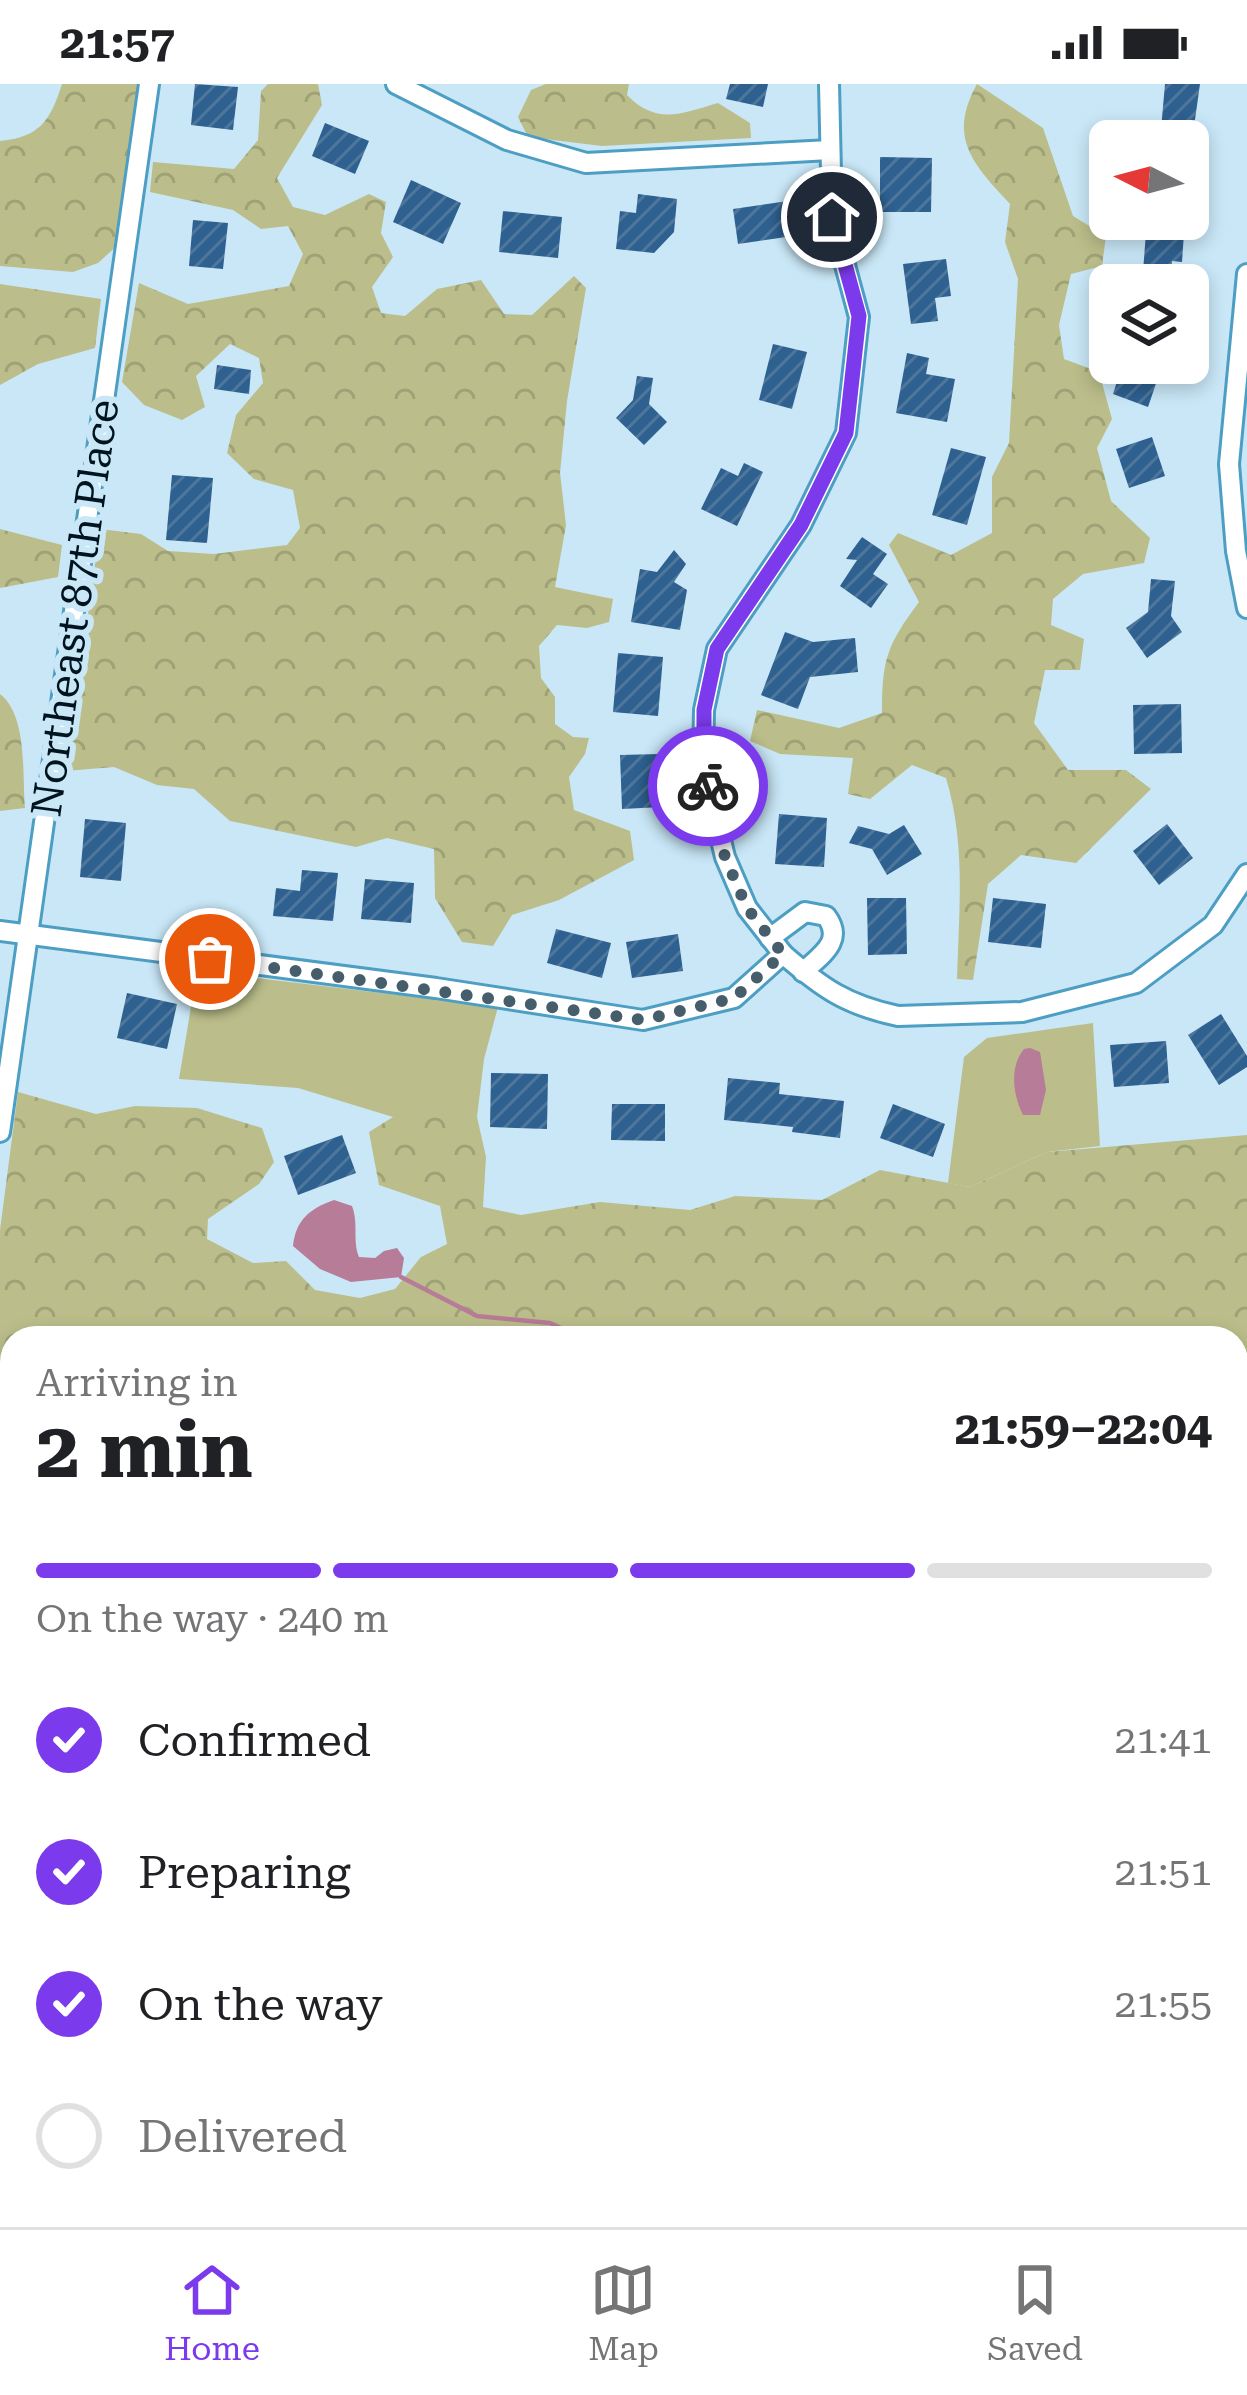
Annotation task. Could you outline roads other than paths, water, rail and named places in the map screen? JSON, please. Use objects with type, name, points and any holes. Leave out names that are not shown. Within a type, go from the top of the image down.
[{"type":"street","name":"Northeast 87th Place","points":[[0,1132],[149,84]]},
{"type":"street","points":[[396,84],[425,89],[507,140],[586,163],[830,150]]},
{"type":"street","points":[[829,84],[832,217],[859,316],[846,433],[801,525],[717,649],[704,710],[704,765],[725,857],[747,908],[783,954],[827,992],[898,1016],[1022,1012],[1136,983],[1213,925],[1247,874]]},
{"type":"street","points":[[1247,274],[1229,464],[1236,551],[1247,608]]},
{"type":"street","points":[[770,938],[805,912],[826,916],[834,928],[832,943],[803,972]]},
{"type":"street","points":[[0,932],[436,988],[643,1020],[734,998],[783,954]]},
{"type":"waterway","points":[[401,1277],[477,1316],[557,1326]]}]
